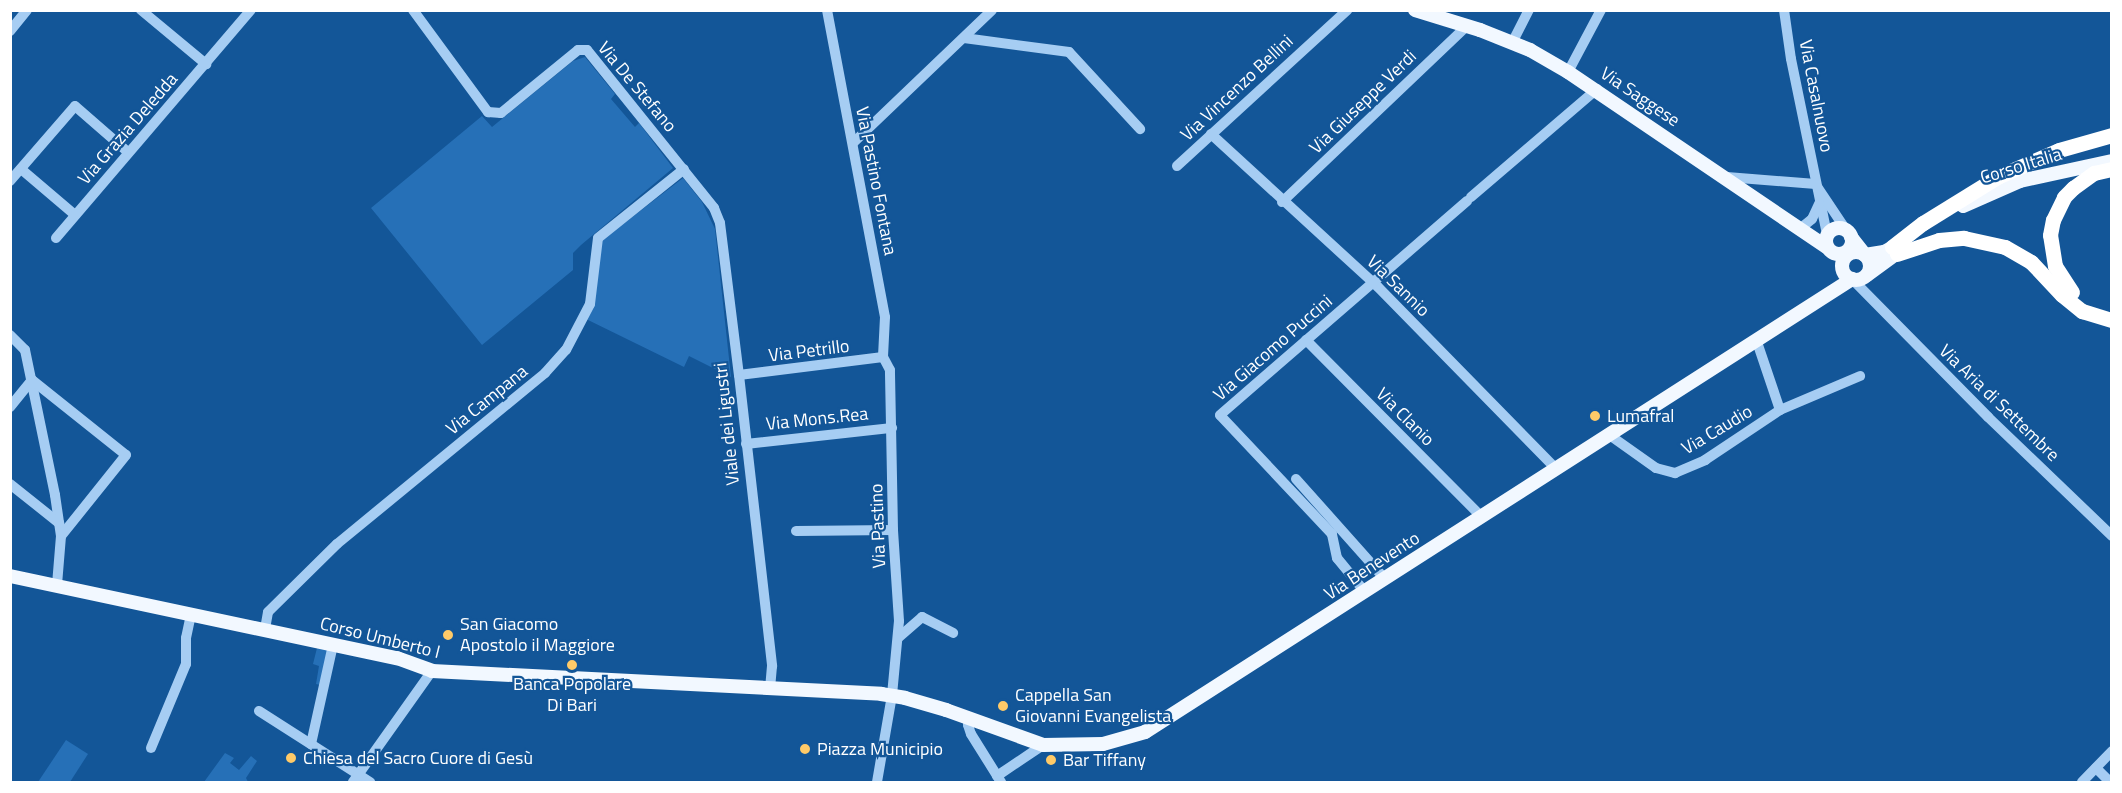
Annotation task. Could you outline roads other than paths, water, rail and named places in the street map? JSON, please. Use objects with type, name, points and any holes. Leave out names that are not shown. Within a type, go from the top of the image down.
[{"type":"highway","points":[[1895,250],[1942,211],[1999,176],[2059,150],[2112,135]]},
{"type":"highway","points":[[2112,168],[2084,179],[2064,197],[2055,214],[2050,235],[2055,266],[2063,282],[2085,303],[2112,312]]},
{"type":"highway","points":[[1895,250],[1939,240],[1964,238],[2005,246],[2031,262],[2062,295],[2082,311],[2112,320]]},
{"type":"main road","name":"Via Saggese","points":[[1415,10],[1512,43],[1568,72],[1597,89],[1800,228],[1828,244]]},
{"type":"main road","name":"Corso Italia","points":[[1916,235],[1995,190],[2047,174],[2112,161]]},
{"type":"main road","points":[[1838,228],[1849,233],[1870,266],[1853,278],[1828,244],[1838,228]]},
{"type":"main road","points":[[1828,244],[1837,255],[1845,253],[1852,244],[1849,233]]},
{"type":"main road","name":"Via Benevento","points":[[892,695],[1043,745],[1103,744],[1145,732],[1853,278],[1916,235]]},
{"type":"main road","name":"Via Benevento","points":[[1853,278],[1842,264],[1849,254],[1857,252],[1865,255],[1895,250]]},
{"type":"main road","name":"Corso Umberto I","points":[[10,576],[397,658],[432,671],[892,695]]},
{"type":"street","points":[[10,31],[27,10]]},
{"type":"street","name":"Via Grazia Deledda","points":[[56,238],[250,10]]},
{"type":"street","name":"Via De Stefano","points":[[413,10],[488,112],[501,113],[578,50],[586,51],[684,169]]},
{"type":"street","name":"Via Pastino Fontana","points":[[827,10],[885,317],[883,357]]},
{"type":"street","points":[[853,143],[992,10]]},
{"type":"street","name":"Via Vincenzo Bellini","points":[[1178,166],[1347,10]]},
{"type":"street","points":[[1512,43],[1529,10]]},
{"type":"street","points":[[1568,72],[1601,10]]},
{"type":"street","name":"Via Casalnuovo","points":[[1784,10],[1793,69],[1828,244]]},
{"type":"street","points":[[146,12],[206,64]]},
{"type":"street","name":"Via Giuseppe Verdi","points":[[1282,202],[1467,26]]},
{"type":"street","points":[[964,38],[1069,52],[1140,129]]},
{"type":"street","name":"Via Giacomo Puccini","points":[[1365,592],[1337,558],[1332,534],[1220,415],[1597,89]]},
{"type":"street","points":[[75,215],[15,174],[75,106],[128,152]]},
{"type":"street","name":"Via Sannio","points":[[1211,134],[1282,202],[1372,282],[1555,468]]},
{"type":"street","name":"Via Campana","points":[[265,629],[268,612],[337,544],[545,373],[566,350],[590,304],[598,238],[684,169]]},
{"type":"street","name":"Viale dei Ligustri","points":[[684,169],[714,208],[720,224],[772,666],[770,687]]},
{"type":"street","points":[[1727,177],[1817,186],[1849,233]]},
{"type":"street","points":[[1800,228],[1812,219],[1820,204]]},
{"type":"street","name":"Via Aria di Settembre","points":[[1853,278],[1864,293],[2112,536]]},
{"type":"street","points":[[10,335],[22,345],[32,380],[59,523],[61,536],[57,585]]},
{"type":"street","name":"Via Caudio","points":[[1756,339],[1780,410]]},
{"type":"street","name":"Via Clanio","points":[[1306,340],[1481,516]]},
{"type":"street","name":"Via Petrillo","points":[[739,375],[883,357]]},
{"type":"street","name":"Via Pastino","points":[[883,357],[890,370],[892,530],[898,638],[892,695]]},
{"type":"street","name":"Via Caudio","points":[[1608,434],[1656,468],[1675,473],[1705,460],[1780,410],[1860,376]]},
{"type":"street","points":[[10,407],[32,380]]},
{"type":"street","points":[[32,380],[126,455],[61,536]]},
{"type":"street","name":"Via Mons.Rea","points":[[746,444],[892,428]]},
{"type":"street","points":[[1296,479],[1385,579]]},
{"type":"street","points":[[10,484],[59,523]]},
{"type":"street","points":[[796,531],[892,530]]},
{"type":"street","points":[[151,748],[186,664],[186,638],[191,614]]},
{"type":"street","points":[[898,638],[922,616],[953,633]]},
{"type":"street","points":[[311,744],[333,645]]},
{"type":"street","points":[[356,779],[432,671]]},
{"type":"street","points":[[877,783],[892,695]]},
{"type":"street","points":[[259,711],[311,744],[356,779],[370,783]]},
{"type":"street","points":[[969,719],[971,734],[999,779],[1043,745]]},
{"type":"street","points":[[2082,783],[2112,751]]},
{"type":"street","points":[[2096,768],[2110,783]]},
{"type":"place","name":"Lumafral","points":[[1595,416]]},
{"type":"place","name":"San Giacomo Apostolo il Maggiore","points":[[448,635]]},
{"type":"place","name":"Banca Popolare Di Bari","points":[[572,665]]},
{"type":"place","name":"Cappella San Giovanni Evangelista","points":[[1003,706]]},
{"type":"place","name":"Piazza Municipio","points":[[805,749]]},
{"type":"place","name":"Chiesa del Sacro Cuore di Gesù","points":[[291,758]]},
{"type":"place","name":"Bar Tiffany","points":[[1051,760]]}]
